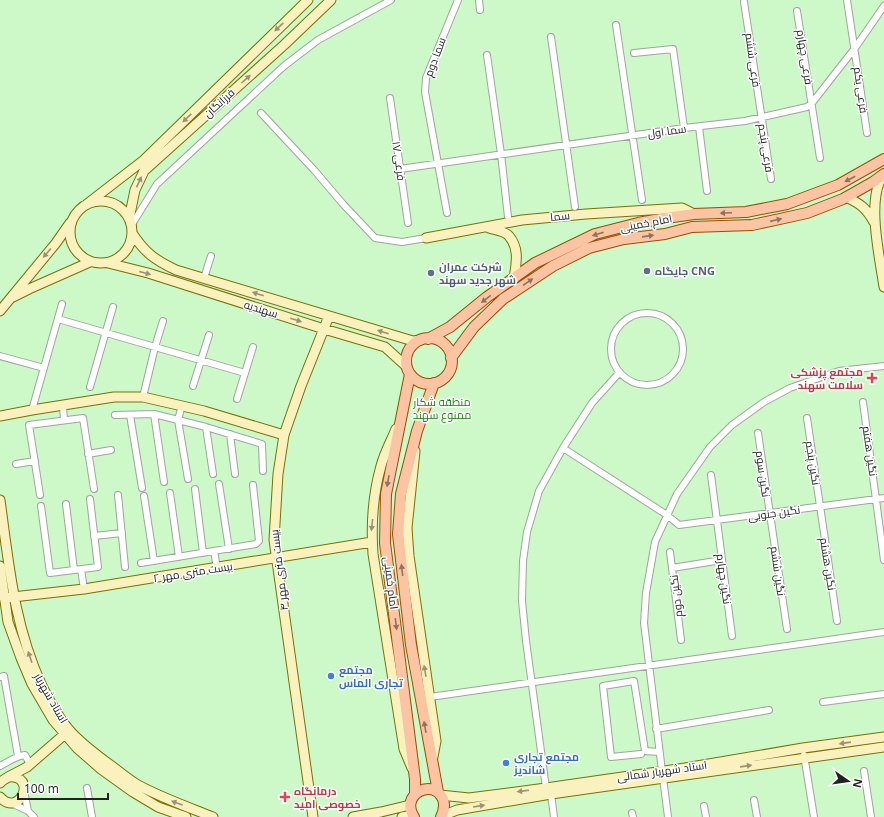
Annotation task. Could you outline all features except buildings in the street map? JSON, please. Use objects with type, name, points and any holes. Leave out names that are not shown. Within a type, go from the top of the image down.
[{"type":"main road","name":"امام خمینی","points":[[424,339],[450,327],[487,297],[535,263],[595,234],[638,223],[694,214],[746,212],[787,204],[838,185],[884,159]]},
{"type":"main road","name":"امام خمینی","points":[[451,358],[474,327],[503,299],[553,266],[589,248],[624,239],[665,234],[692,227],[752,225],[807,213],[846,197],[884,174]]},
{"type":"main road","points":[[424,339],[440,342],[446,346],[451,358],[449,371],[446,377],[434,384],[421,383],[408,371],[407,354],[415,343],[424,339]]},
{"type":"main road","name":"امام خمینی","points":[[408,371],[386,494],[385,543],[415,776],[415,794]]},
{"type":"main road","name":"امام خمینی","points":[[434,384],[417,431],[401,494],[398,534],[411,645],[432,764],[439,794],[444,801],[441,817]]},
{"type":"main road","points":[[414,816],[410,805],[415,794],[426,789],[432,790],[439,794]]},
{"type":"street","name":"فرزانگان","points":[[87,204],[144,160],[308,0]]},
{"type":"street","name":"فرزانگان","points":[[131,226],[135,190],[144,171],[331,0]]},
{"type":"street","points":[[131,226],[157,184],[284,66],[318,40],[391,0]]},
{"type":"street","name":"سما دوم","points":[[447,213],[425,92],[426,78],[458,0]]},
{"type":"street","points":[[479,0],[480,10]]},
{"type":"street","name":"فرعی یکم","points":[[847,0],[866,133]]},
{"type":"street","name":"فرعی ششم","points":[[744,2],[761,118]]},
{"type":"street","points":[[812,103],[855,48],[884,6]]},
{"type":"street","name":"فرعی چهارم","points":[[797,12],[820,158]]},
{"type":"street","points":[[616,25],[642,200]]},
{"type":"street","points":[[551,37],[575,207]]},
{"type":"street","points":[[634,53],[673,49],[684,128]]},
{"type":"street","points":[[486,55],[502,154],[508,217]]},
{"type":"street","name":"فرعی ۱۷","points":[[390,98],[408,224]]},
{"type":"street","name":"سما اول","points":[[400,169],[761,118],[807,107],[812,103]]},
{"type":"street","points":[[260,113],[315,171],[375,238],[402,242],[426,238]]},
{"type":"street","name":"فرعی پنجم","points":[[761,118],[771,179]]},
{"type":"street","points":[[699,126],[707,191]]},
{"type":"street","points":[[884,174],[879,181],[876,194],[875,224],[884,287]]},
{"type":"street","points":[[846,197],[865,208],[875,224]]},
{"type":"street","points":[[0,311],[56,243],[75,214],[80,208],[87,204],[95,201],[103,201],[111,202],[119,206],[125,212],[131,226],[130,243],[125,252],[117,259],[108,263],[90,262],[81,257],[70,241],[69,232],[71,222]]},
{"type":"street","name":"سما","points":[[426,238],[522,220],[586,214],[682,208],[694,214]]},
{"type":"street","name":"سهندیه","points":[[131,226],[141,247],[158,262],[176,270],[413,341],[424,339]]},
{"type":"street","points":[[488,227],[509,236],[517,251],[514,279]]},
{"type":"street","points":[[204,278],[211,256]]},
{"type":"street","points":[[8,300],[90,262]]},
{"type":"street","name":"سهندیه","points":[[108,263],[148,273],[324,329],[385,346],[408,371]]},
{"type":"street","points":[[32,410],[62,304]]},
{"type":"street","points":[[90,386],[113,307]]},
{"type":"street","points":[[650,313],[661,316],[674,326],[682,341],[683,352],[678,368],[670,377],[661,383],[644,386],[633,383],[619,373],[613,364],[611,347],[616,331],[623,322],[633,316],[650,313]]},
{"type":"street","name":"بیست متری مهر ۴","points":[[313,817],[276,559],[274,515],[284,435],[301,386],[329,316]]},
{"type":"street","points":[[58,319],[245,373]]},
{"type":"street","points":[[144,397],[155,347],[163,321]]},
{"type":"street","points":[[193,386],[208,335]]},
{"type":"street","points":[[237,400],[253,347]]},
{"type":"street","points":[[0,356],[44,368]]},
{"type":"street","points":[[668,817],[648,666],[644,623],[646,593],[655,542],[677,494],[710,447],[732,426],[764,402],[790,388],[839,371],[884,366]]},
{"type":"street","points":[[554,817],[531,682],[522,601],[523,561],[527,532],[539,491],[563,448],[592,403],[619,373]]},
{"type":"street","points":[[0,416],[114,398],[144,397],[182,405],[284,435]]},
{"type":"street","name":"نگین هفتم","points":[[863,402],[884,560]]},
{"type":"street","points":[[182,405],[178,420],[188,479]]},
{"type":"street","points":[[62,406],[64,420]]},
{"type":"street","points":[[130,414],[142,488]]},
{"type":"street","points":[[154,414],[164,482]]},
{"type":"street","points":[[115,415],[154,414],[206,427],[262,444],[263,471]]},
{"type":"street","points":[[40,495],[29,425],[64,420],[83,418],[94,489]]},
{"type":"street","name":"نگین پنجم","points":[[806,418],[820,507]]},
{"type":"street","points":[[400,420],[381,466],[371,534],[404,749],[415,776]]},
{"type":"street","points":[[206,427],[213,474]]},
{"type":"street","points":[[417,431],[407,528],[409,556],[436,740],[432,764]]},
{"type":"street","points":[[230,434],[235,474]]},
{"type":"street","name":"نگین سوم","points":[[758,434],[770,514]]},
{"type":"street","name":"نگین جنوبی","points":[[563,448],[667,515],[679,525],[884,498]]},
{"type":"street","points":[[88,454],[111,450]]},
{"type":"street","points":[[16,464],[35,461]]},
{"type":"street","name":"نگین چهارم","points":[[711,475],[732,636]]},
{"type":"street","points":[[219,484],[229,549]]},
{"type":"street","points":[[141,563],[256,544],[259,541],[253,485]]},
{"type":"street","points":[[195,489],[203,553]]},
{"type":"street","points":[[170,494],[179,557]]},
{"type":"street","points":[[118,495],[126,567]]},
{"type":"street","points":[[144,496],[154,561]]},
{"type":"street","points":[[41,506],[50,573],[81,569],[98,566],[90,499]]},
{"type":"street","name":"استاد شهریار","points":[[0,500],[9,598],[8,622],[32,684],[53,720],[77,748],[101,769],[133,792],[158,807],[186,817]]},
{"type":"street","points":[[66,504],[74,570]]},
{"type":"street","name":"نگین هشتم","points":[[820,507],[837,621]]},
{"type":"street","name":"نگین ششم","points":[[770,514],[786,629]]},
{"type":"street","points":[[94,536],[122,533]]},
{"type":"street","name":"بیست متری مهر ۲","points":[[9,598],[84,589],[276,559],[372,542]]},
{"type":"street","points":[[214,551],[217,568]]},
{"type":"street","name":"نگین دوم","points":[[670,552],[681,640]]},
{"type":"street","points":[[672,568],[722,560]]},
{"type":"street","name":"استاد شهریار","points":[[0,566],[9,598],[33,666],[50,700],[71,732],[89,750],[136,784],[168,800],[213,817]]},
{"type":"street","points":[[81,569],[84,589]]},
{"type":"street","points":[[430,697],[884,632]]},
{"type":"street","points":[[0,677],[4,676],[18,756]]},
{"type":"street","points":[[641,754],[611,757],[604,686],[634,681],[645,751],[659,752]]},
{"type":"street","points":[[823,702],[884,694]]},
{"type":"street","points":[[656,729],[769,710]]},
{"type":"street","points":[[2,781],[29,766],[65,734]]},
{"type":"street","name":"استاد شهریار شمالی","points":[[439,794],[469,798],[549,791],[804,753],[884,737]]},
{"type":"street","name":"استاد شهریار شمالی","points":[[804,753],[884,747]]},
{"type":"street","points":[[804,753],[814,817]]},
{"type":"street","points":[[0,766],[10,762],[18,756],[25,756],[29,766],[22,797],[11,803]]},
{"type":"street","points":[[864,771],[871,817]]},
{"type":"street","points":[[2,781],[17,778],[20,781],[24,789],[28,811]]},
{"type":"street","points":[[87,788],[92,817]]},
{"type":"street","name":"استاد شهریار شمالی","points":[[441,817],[457,810],[549,791]]},
{"type":"street","points":[[0,797],[7,802],[28,811],[34,817]]},
{"type":"street","points":[[754,800],[757,817]]},
{"type":"street","points":[[353,817],[410,805]]},
{"type":"street","points":[[704,806],[706,817]]},
{"type":"street","points":[[402,817],[414,816]]},
{"type":"green space","name":"منطقه شکار ممنوع سهند","points":[[0,0],[884,0],[884,817],[0,817]]},
{"type":"place","name":"جایگاه CNG","points":[[647,271]]},
{"type":"place","name":"شرکت عمران شهر جدید سهند","points":[[431,273]]},
{"type":"place","name":"مجتمع پزشکی سلامت سهند","points":[[872,378]]},
{"type":"place","name":"مجتمع تجاری الماس","points":[[331,676]]},
{"type":"place","name":"مجتمع تجاری شاندیز","points":[[506,763]]},
{"type":"place","name":"درمانگاه خصوصی امید","points":[[285,797]]}]
